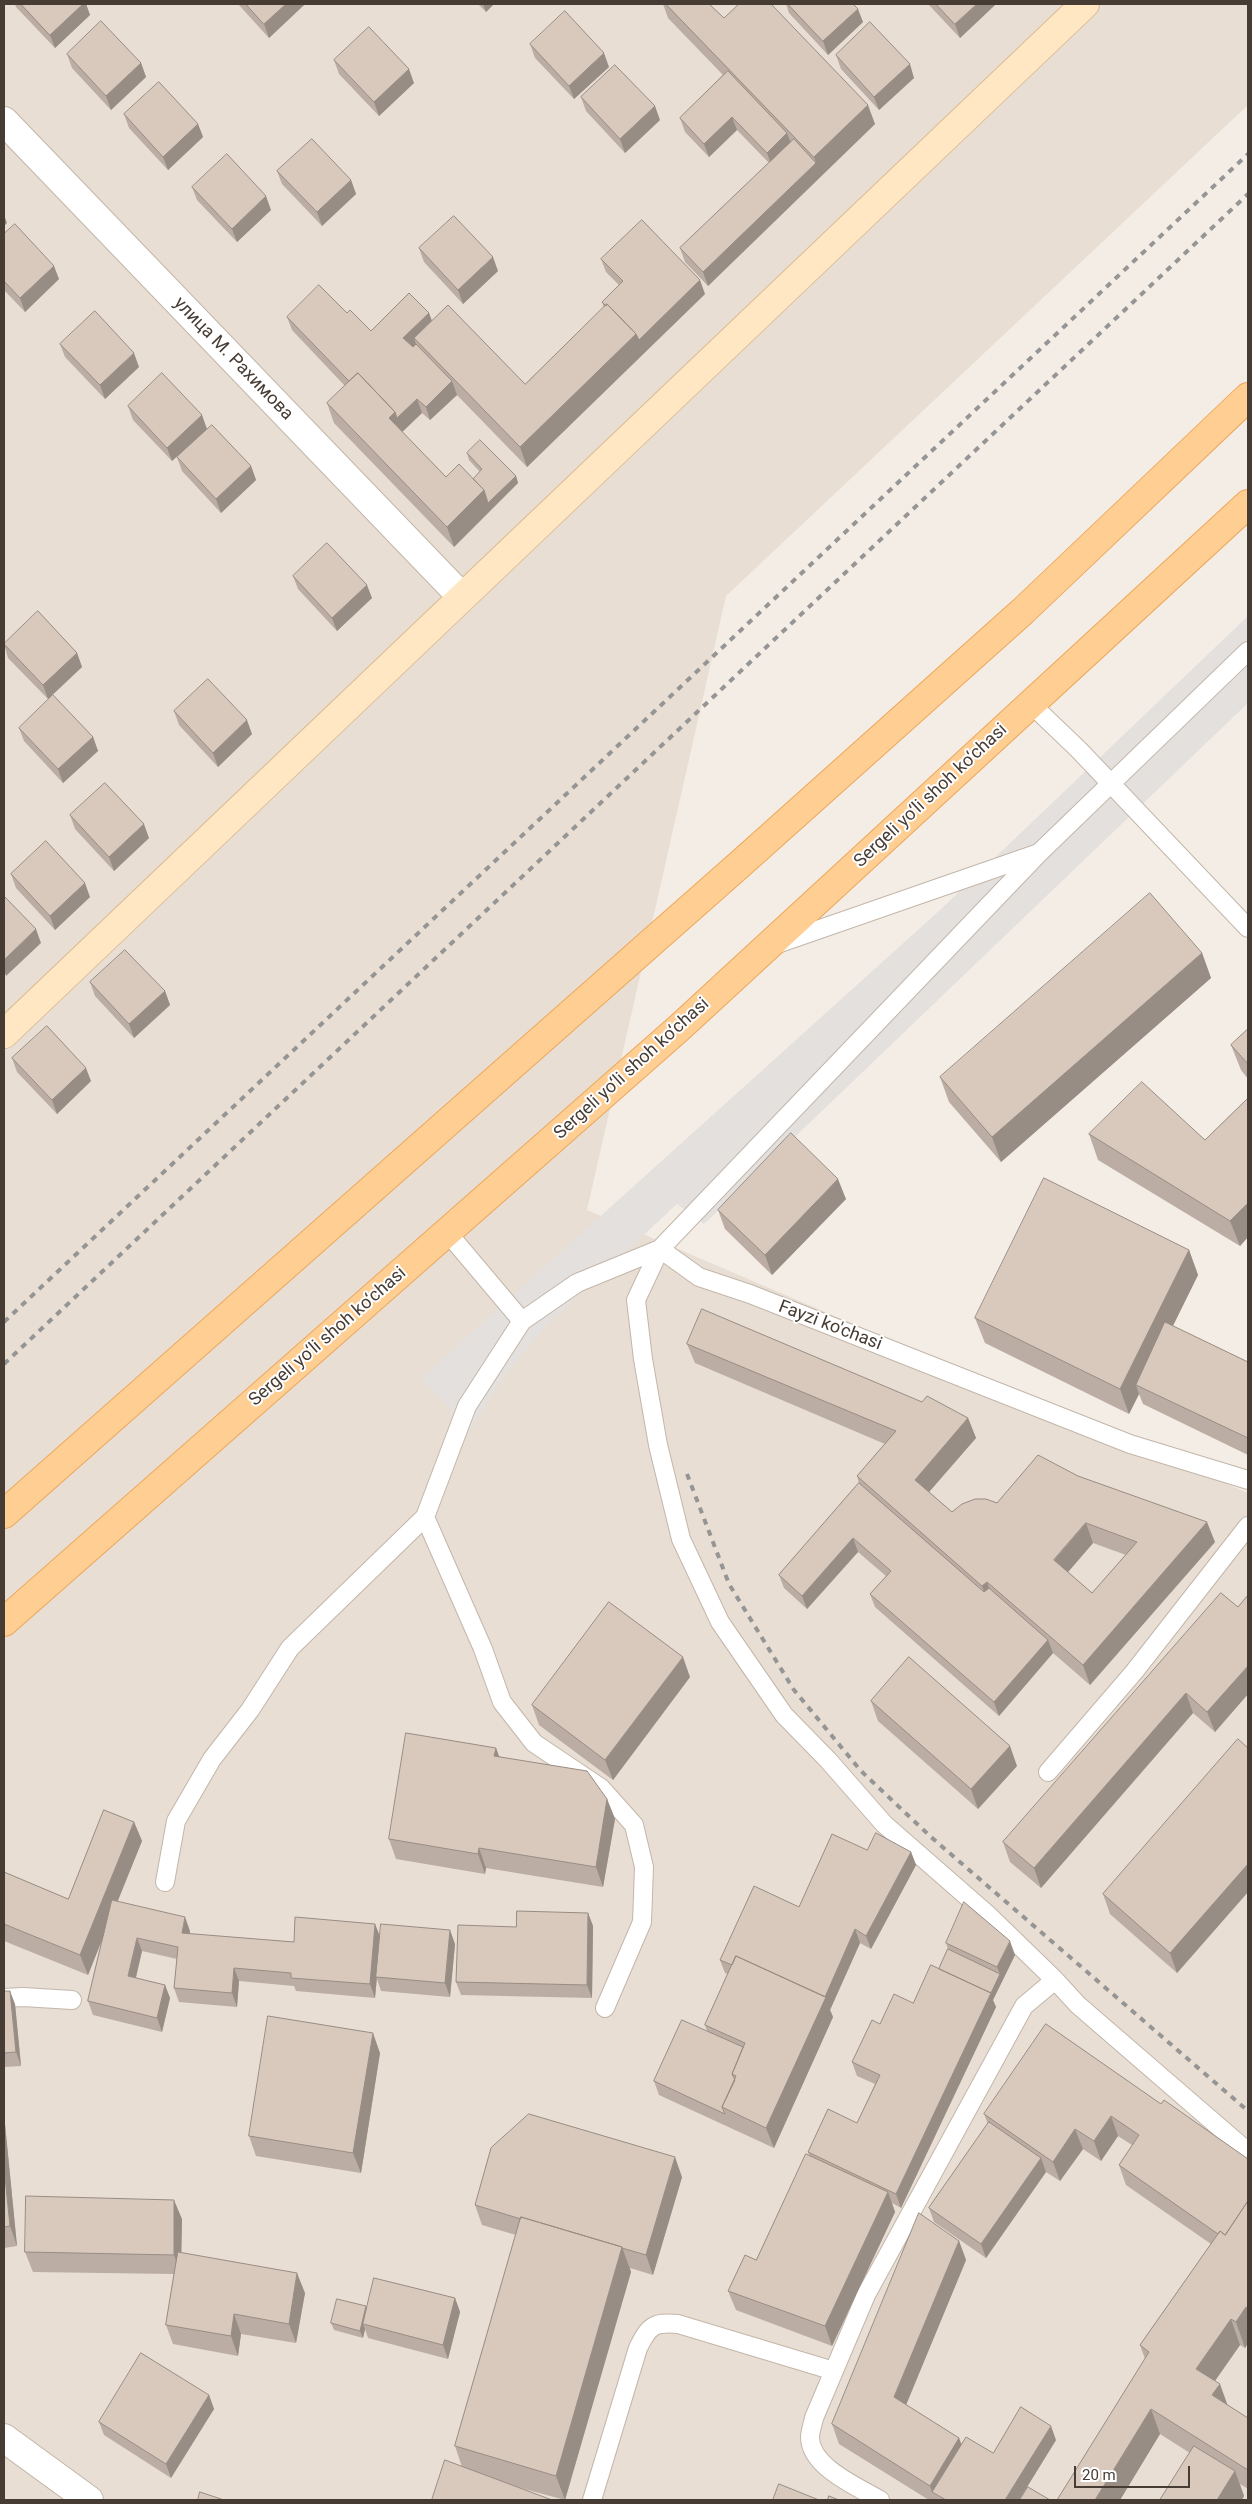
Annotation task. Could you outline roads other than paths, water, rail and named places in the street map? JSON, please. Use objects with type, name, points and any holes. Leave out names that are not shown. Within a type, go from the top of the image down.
[{"type":"main road","points":[[4,1514],[739,865],[1008,624],[1248,397]]},
{"type":"main road","name":"Sergeli yo‘li shoh ko‘chasi","points":[[4,1622],[765,949],[1248,504]]},
{"type":"street","points":[[4,1034],[461,596],[1085,4]]},
{"type":"street","name":"улица М. Рахимова","points":[[4,122],[461,596]]},
{"type":"street","points":[[4,2438],[89,2500]]},
{"type":"lane","points":[[1248,651],[1039,852],[660,1249],[636,1300],[658,1445],[681,1539],[720,1622],[784,1715],[828,1760],[884,1824],[987,1914],[1078,2004],[1248,2152]]},
{"type":"lane","points":[[1031,704],[1111,784],[1248,928]]},
{"type":"lane","points":[[765,949],[1039,852]]},
{"type":"lane","points":[[447,1232],[522,1321]]},
{"type":"lane","points":[[166,1882],[176,1821],[212,1759],[250,1710],[290,1648],[425,1517],[467,1406],[522,1321],[577,1283],[660,1249]]},
{"type":"lane","name":"Fayzi ko'chasi","points":[[660,1249],[699,1277],[750,1294],[1130,1444],[1248,1480]]},
{"type":"lane","points":[[425,1517],[483,1649],[502,1702],[534,1744],[601,1788],[634,1825],[644,1868],[642,1922],[605,2008]]},
{"type":"lane","points":[[1048,1772],[1134,1672],[1248,1526]]},
{"type":"lane","points":[[880,2500],[836,2475],[816,2456],[810,2438],[814,2418],[866,2295],[1004,2040],[1024,2006],[1055,1980]]},
{"type":"lane","points":[[4,1998],[24,1997],[72,2000]]},
{"type":"lane","points":[[592,2500],[638,2348],[648,2329],[661,2322],[678,2324],[834,2371]]},
{"type":"railway","points":[[4,1322],[1248,154]]},
{"type":"railway","points":[[4,1364],[1248,194]]},
{"type":"railway","points":[[687,1474],[729,1584],[794,1690],[861,1771],[931,1837],[1248,2111]]}]
